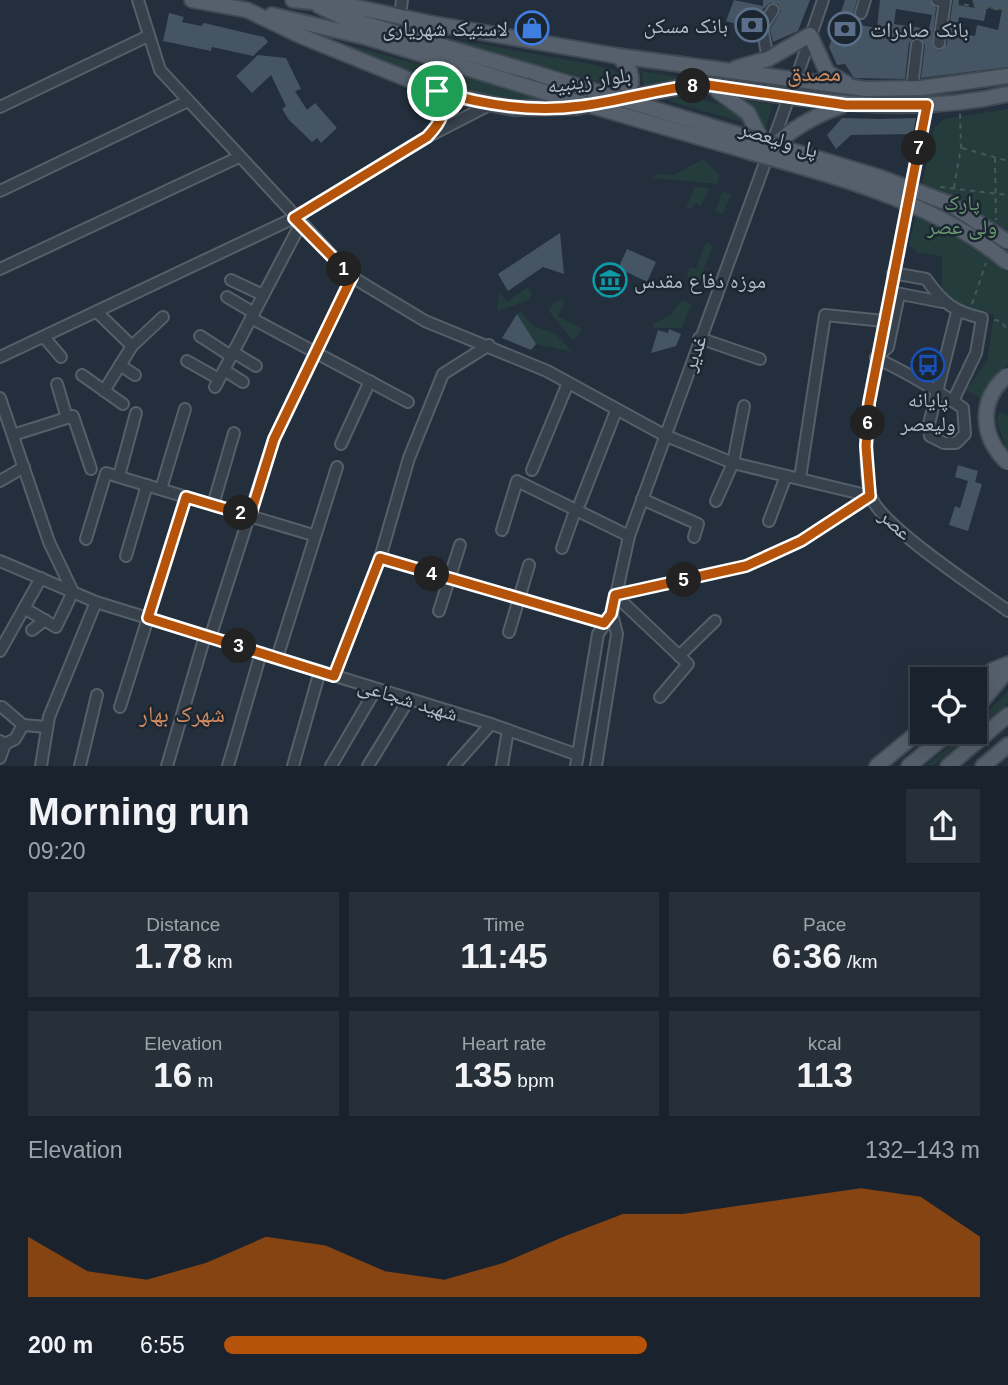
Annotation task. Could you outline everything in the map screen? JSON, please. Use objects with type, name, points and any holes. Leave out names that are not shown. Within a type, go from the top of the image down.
[{"type":"main road","name":"بلوار زینبیه","points":[[192,0],[247,10],[302,36],[437,91],[491,104],[537,108],[601,103],[687,86],[708,85],[846,105],[927,105],[1008,94]]},
{"type":"main road","name":"بلوار زینبیه","points":[[293,0],[351,6],[618,56],[857,88],[912,89],[1008,76]]},
{"type":"main road","name":"پل ولیعصر","points":[[313,3],[342,17],[879,177],[948,203],[1008,242]]},
{"type":"main road","name":"پل ولیعصر","points":[[247,10],[365,37],[783,161],[884,194],[976,238],[1008,263]]},
{"type":"main road","points":[[728,71],[768,59],[810,35],[827,72],[857,88]]},
{"type":"main road","points":[[601,103],[624,92],[631,84],[630,68],[618,56]]},
{"type":"main road","points":[[789,97],[796,79]]},
{"type":"main road","points":[[708,85],[733,99],[748,113],[767,151],[812,117],[846,105]]},
{"type":"main road","points":[[1008,375],[990,396],[985,417],[988,436],[1008,463]]},
{"type":"main road","points":[[987,675],[1008,663]]},
{"type":"main road","points":[[987,695],[1008,670]]},
{"type":"main road","points":[[948,765],[1008,715]]},
{"type":"main road","points":[[877,765],[910,739]]},
{"type":"main road","points":[[909,765],[935,744]]},
{"type":"main road","points":[[984,765],[1008,745]]},
{"type":"street","points":[[138,0],[160,70],[297,221],[352,277],[425,321],[489,345],[568,383],[664,435],[733,463],[870,496]]},
{"type":"street","points":[[400,16],[402,0]]},
{"type":"street","points":[[796,79],[823,0]]},
{"type":"street","points":[[810,35],[829,0]]},
{"type":"street","points":[[861,13],[865,0]]},
{"type":"street","points":[[939,43],[941,1]]},
{"type":"street","points":[[768,59],[762,27],[773,10]]},
{"type":"street","points":[[0,107],[148,36]]},
{"type":"street","points":[[912,89],[917,45]]},
{"type":"street","points":[[427,137],[442,120],[444,109],[437,91]]},
{"type":"street","name":"غدیر","points":[[608,619],[629,536],[664,435],[789,97]]},
{"type":"street","points":[[0,191],[188,101]]},
{"type":"street","points":[[0,357],[297,221],[427,137],[491,104]]},
{"type":"street","name":"عصر","points":[[927,105],[893,273],[895,293],[884,321],[876,358],[866,446],[870,496],[892,524],[1008,611]]},
{"type":"street","points":[[0,269],[239,157]]},
{"type":"street","points":[[219,379],[263,295],[297,221]]},
{"type":"street","points":[[893,273],[926,279],[942,302],[957,312],[982,318],[976,353],[953,401]]},
{"type":"street","points":[[167,765],[274,439],[352,277]]},
{"type":"street","points":[[232,280],[263,295]]},
{"type":"street","points":[[942,302],[895,293],[888,347],[876,358],[938,394],[953,401],[962,408],[965,434],[956,443],[944,443],[930,436],[929,424],[938,394],[957,312]]},
{"type":"street","points":[[226,297],[316,352],[408,402]]},
{"type":"street","points":[[98,313],[132,346]]},
{"type":"street","points":[[800,478],[825,316],[884,321]]},
{"type":"street","points":[[104,391],[132,346],[163,317]]},
{"type":"street","points":[[200,336],[256,366]]},
{"type":"street","points":[[44,337],[61,357]]},
{"type":"street","points":[[699,338],[760,359]]},
{"type":"street","points":[[334,676],[380,558],[409,457],[443,374],[489,345]]},
{"type":"street","points":[[187,361],[219,379],[243,382]]},
{"type":"street","points":[[120,365],[135,375]]},
{"type":"street","points":[[82,375],[123,404]]},
{"type":"street","points":[[341,444],[370,382]]},
{"type":"street","points":[[532,470],[568,383]]},
{"type":"street","points":[[57,384],[67,418]]},
{"type":"street","points":[[0,401],[49,542],[73,592],[56,627],[24,608]]},
{"type":"street","points":[[716,501],[733,463],[744,406]]},
{"type":"street","points":[[162,489],[185,409]]},
{"type":"street","points":[[562,548],[616,411]]},
{"type":"street","points":[[119,477],[136,413]]},
{"type":"street","points":[[13,435],[73,416],[91,469]]},
{"type":"street","points":[[213,505],[234,433]]},
{"type":"street","points":[[0,481],[23,467]]},
{"type":"street","points":[[277,658],[313,535],[337,467]]},
{"type":"street","points":[[86,539],[106,472],[313,535]]},
{"type":"street","points":[[769,522],[786,476]]},
{"type":"street","points":[[502,530],[517,481],[578,507],[629,536]]},
{"type":"street","points":[[126,556],[148,485]]},
{"type":"street","points":[[615,595],[746,566],[801,541],[870,496]]},
{"type":"street","points":[[120,707],[186,497]]},
{"type":"street","points":[[642,499],[698,524],[694,537]]},
{"type":"street","points":[[439,611],[460,545]]},
{"type":"street","points":[[380,558],[449,579],[608,619],[617,634],[596,765]]},
{"type":"street","name":"شهید شجاعی","points":[[0,561],[96,602],[491,724],[577,760]]},
{"type":"street","points":[[509,632],[529,565]]},
{"type":"street","points":[[0,651],[41,578]]},
{"type":"street","points":[[615,595],[688,664],[660,697]]},
{"type":"street","points":[[41,765],[47,727],[96,602]]},
{"type":"street","points":[[577,760],[598,634],[608,619]]},
{"type":"street","points":[[32,630],[45,621]]},
{"type":"street","points":[[679,656],[715,621]]},
{"type":"street","points":[[228,765],[261,653]]},
{"type":"street","points":[[293,765],[320,671]]},
{"type":"street","points":[[331,765],[376,689]]},
{"type":"street","points":[[80,765],[97,695]]},
{"type":"street","points":[[368,765],[409,699]]},
{"type":"street","points":[[2,706],[23,725],[47,727]]},
{"type":"street","points":[[454,765],[491,724]]},
{"type":"street","points":[[0,758],[3,742],[15,738],[23,725]]},
{"type":"street","points":[[502,765],[508,730]]},
{"type":"path","points":[[992,10],[994,0]]},
{"type":"path","points":[[941,1],[1008,11]]},
{"type":"path","points":[[954,188],[961,147],[959,101]]},
{"type":"path","points":[[961,147],[1008,161]]},
{"type":"path","points":[[934,187],[1008,195]]},
{"type":"path","points":[[982,318],[1000,321],[1008,330]]},
{"type":"green space","points":[[429,35],[591,64],[611,69],[626,77],[622,87],[613,86]]},
{"type":"green space","points":[[345,44],[560,103],[531,103],[474,94],[420,77],[340,45]]},
{"type":"green space","points":[[641,71],[703,81],[641,90],[644,85]]},
{"type":"green space","points":[[676,98],[703,100],[722,106],[743,122],[668,101]]},
{"type":"green space","points":[[745,100],[772,105],[766,129]]},
{"type":"green space","name":"پارک ولی عصر","points":[[1008,109],[1008,365],[981,398],[966,390],[987,361],[994,315],[958,310],[942,293],[942,256],[919,253],[909,246],[934,128],[944,119]]},
{"type":"green space","points":[[703,159],[720,175],[717,184],[653,178],[657,174],[674,175]]},
{"type":"green space","points":[[695,187],[709,188],[701,206],[695,203],[691,209],[686,207]]},
{"type":"green space","points":[[722,192],[731,194],[723,214],[715,212]]},
{"type":"green space","points":[[706,242],[713,245],[700,281],[687,277],[690,267],[696,269]]},
{"type":"green space","points":[[528,287],[532,294],[529,300],[497,311],[499,291],[507,302]]},
{"type":"green space","points":[[565,299],[558,316],[582,329],[573,341],[549,311],[554,302]]},
{"type":"green space","points":[[682,300],[691,304],[682,328],[655,328],[653,324],[670,315]]},
{"type":"green space","points":[[521,312],[533,326],[554,333],[573,352],[536,344],[517,314]]},
{"type":"green space","points":[[999,411],[1008,416],[1008,453],[997,423]]},
{"type":"green space","points":[[1008,691],[1008,703],[987,721],[987,713]]},
{"type":"green space","points":[[953,744],[959,744],[934,765],[926,765]]},
{"type":"building","points":[[734,0],[763,6],[763,0],[810,0],[798,31],[773,42],[770,29],[781,11],[778,4],[770,3],[763,9],[755,24],[755,36],[744,32],[746,27],[726,21]]},
{"type":"building","points":[[845,0],[857,0],[853,14],[861,21],[860,25],[877,28],[880,0],[929,0],[936,8],[932,45],[939,51],[947,44],[953,0],[959,0],[958,5],[975,8],[972,0],[1008,0],[1008,67],[921,78],[925,45],[917,37],[909,43],[905,79],[854,78],[845,64],[837,65],[829,47]],"holes":[[[987,7],[1002,10],[998,30],[977,25],[975,36],[956,32],[959,17],[984,21]],[[896,9],[932,15],[929,29],[894,24]]]},
{"type":"building","points":[[169,13],[184,17],[182,22],[201,26],[204,23],[264,37],[268,42],[253,56],[212,47],[211,51],[163,41]]},
{"type":"building","points":[[258,55],[286,58],[301,89],[295,91],[307,110],[315,103],[337,128],[321,143],[317,138],[312,142],[289,120],[282,109],[286,106],[271,75],[252,93],[236,76]]},
{"type":"building","points":[[842,118],[916,118],[913,134],[851,135],[836,149],[827,135]]},
{"type":"building","points":[[560,233],[564,274],[543,267],[508,291],[498,274]]},
{"type":"building","points":[[627,249],[656,262],[647,282],[627,272],[625,277],[616,273]]},
{"type":"building","points":[[517,314],[536,344],[531,350],[502,338]]},
{"type":"building","points":[[669,329],[681,334],[676,346],[651,353],[658,330],[668,333]]},
{"type":"building","points":[[958,465],[978,471],[975,482],[982,484],[968,531],[949,525],[955,506],[960,508],[968,481],[955,477]]},
{"type":"place","name":"بانک مسکن","points":[[752,25]]},
{"type":"place","name":"لاستیک شهریاری","points":[[532,28]]},
{"type":"place","name":"بانک صادرات","points":[[845,29]]},
{"type":"place","name":"موزه دفاع مقدس","points":[[610,280]]},
{"type":"place","name":"پایانه ولیعصر","points":[[928,365]]},
{"type":"district","name":"مصدق","points":[[814,73]]},
{"type":"district","name":"شهرک بهار","points":[[182,714]]},
{"type":"route","points":[[708,85],[846,105],[927,105],[869,403],[866,446],[870,496],[801,541],[746,566],[615,595],[611,614],[604,623],[380,558],[334,676],[148,618],[186,497],[250,516],[274,439],[352,277],[294,218],[427,137],[442,120],[444,109],[437,91],[514,108],[578,107],[687,86],[708,85]]}]
